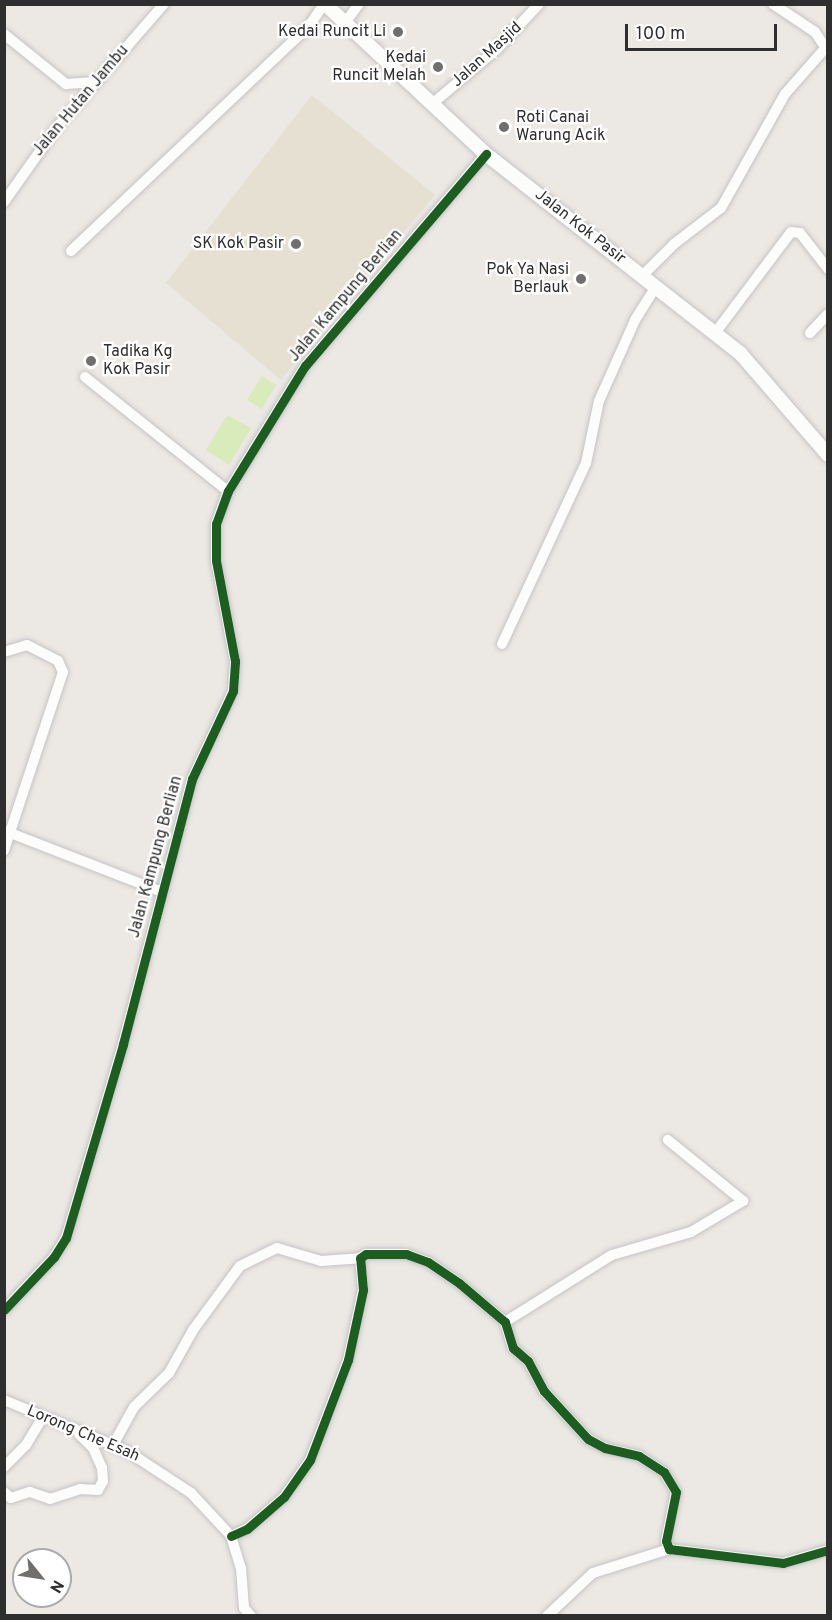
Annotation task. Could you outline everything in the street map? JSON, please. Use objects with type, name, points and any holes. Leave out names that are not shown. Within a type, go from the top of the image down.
[{"type":"street","name":"Jalan Hutan Jambu","points":[[4,202],[32,159],[164,4]]},
{"type":"street","points":[[70,251],[309,26],[324,4]]},
{"type":"street","name":"Jalan Kok Pasir","points":[[324,4],[486,154],[715,333],[762,376],[828,455]]},
{"type":"street","points":[[345,23],[359,4]]},
{"type":"street","name":"Jalan Masjid","points":[[432,104],[496,50],[539,4]]},
{"type":"street","points":[[642,276],[674,244],[721,208],[785,94],[826,46],[815,32],[773,4]]},
{"type":"street","points":[[4,34],[66,84],[96,82]]},
{"type":"street","name":"Jalan Kampung Berlian","points":[[4,1310],[54,1257],[66,1238],[123,1044],[192,779],[233,691],[235,661],[216,560],[216,524],[228,491],[305,366],[486,154]]},
{"type":"street","points":[[715,333],[791,232],[800,233],[828,269]]},
{"type":"street","points":[[502,644],[586,463],[599,401],[635,320],[656,286]]},
{"type":"street","points":[[810,333],[828,314]]},
{"type":"street","points":[[85,377],[228,491]]},
{"type":"street","points":[[4,652],[27,645],[58,661],[63,672],[8,832],[4,850]]},
{"type":"street","points":[[8,832],[162,892]]},
{"type":"street","points":[[505,1322],[612,1255],[692,1232],[743,1201],[668,1140]]},
{"type":"street","points":[[113,1445],[134,1407],[169,1373],[193,1330],[240,1266],[277,1248],[321,1261],[360,1258],[366,1254],[406,1254],[428,1263],[505,1322],[513,1348],[528,1361],[544,1391],[588,1439],[651,1462],[673,1484],[676,1498],[666,1541],[669,1549]]},
{"type":"street","points":[[231,1536],[247,1529],[284,1497],[310,1460],[348,1360],[363,1290],[360,1258]]},
{"type":"street","name":"Lorong Che Esah","points":[[4,1400],[113,1445],[147,1462],[191,1493],[231,1536],[241,1568],[244,1608],[251,1616]]},
{"type":"street","points":[[4,1467],[26,1444],[43,1417]]},
{"type":"street","points":[[4,1492],[11,1498],[30,1492],[50,1499],[80,1489],[98,1490],[103,1481],[102,1468],[93,1448],[77,1431]]},
{"type":"street","points":[[547,1616],[593,1573],[669,1549],[783,1563],[828,1550]]},
{"type":"shaded area","name":"SK Kok Pasir","points":[[312,95],[435,195],[281,380],[166,283]]},
{"type":"green space","points":[[262,376],[276,385],[262,409],[247,400]]},
{"type":"green space","points":[[227,415],[251,428],[229,465],[206,450]]},
{"type":"cycle path","points":[[4,1310],[54,1257],[66,1238],[123,1044],[192,779],[233,691],[235,661],[216,560],[216,524],[228,491],[305,366],[486,154]]},
{"type":"cycle path","points":[[231,1536],[247,1529],[284,1497],[310,1460],[348,1360],[363,1290],[360,1258],[366,1254],[406,1254],[428,1262],[459,1283],[505,1322],[513,1348],[528,1361],[544,1391],[588,1439],[605,1448],[639,1456],[664,1472],[676,1492],[666,1541],[669,1549],[783,1563],[828,1550]]},
{"type":"place","name":"Kedai Runcit Li","points":[[398,32]]},
{"type":"place","name":"Kedai Runcit Melah","points":[[438,67]]},
{"type":"place","name":"Roti Canai Warung Acik","points":[[504,127]]},
{"type":"place","name":"SK Kok Pasir","points":[[296,244]]},
{"type":"place","name":"Pok Ya Nasi Berlauk","points":[[581,279]]},
{"type":"place","name":"Tadika Kg Kok Pasir","points":[[91,361]]}]
